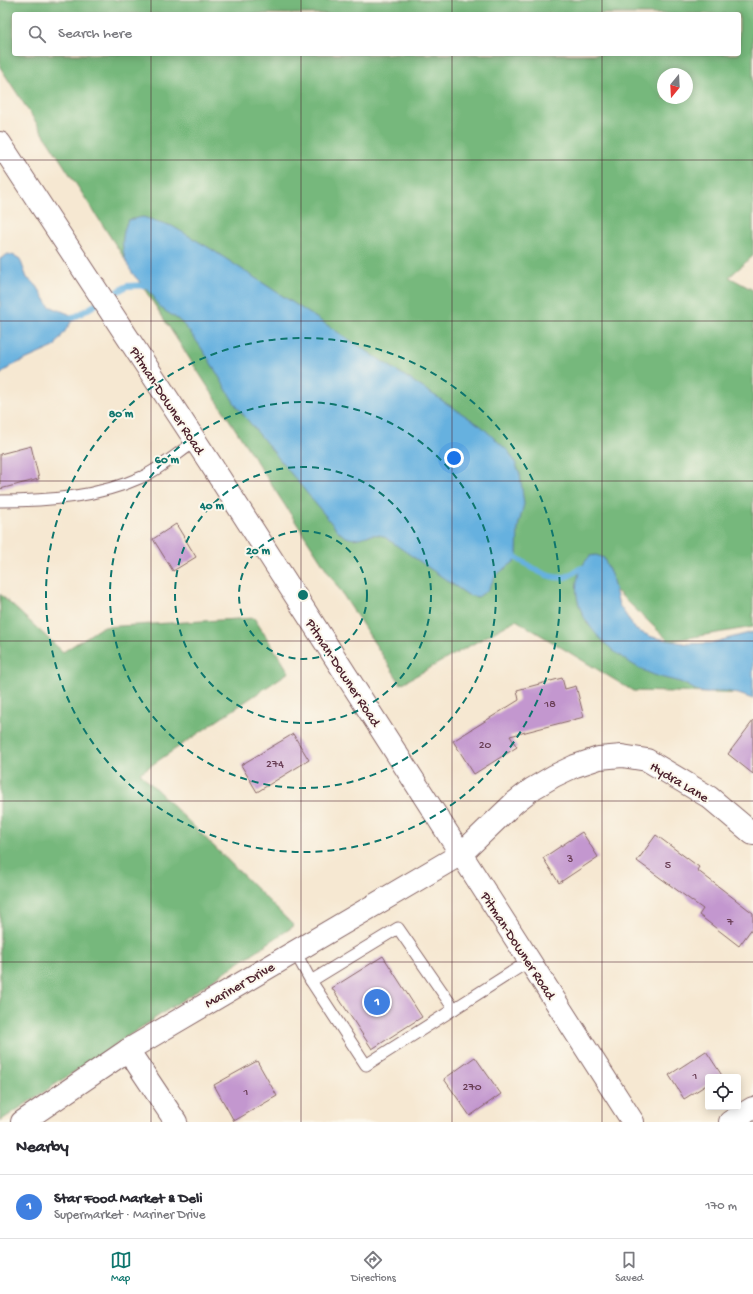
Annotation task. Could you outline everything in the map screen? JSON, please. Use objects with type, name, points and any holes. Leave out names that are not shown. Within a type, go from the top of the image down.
[{"type":"street","name":"Pitman-Downer Road","points":[[0,143],[196,441],[633,1122]]},
{"type":"street","name":"Hydra Lane","points":[[461,854],[514,803],[554,776],[598,758],[622,756],[647,760],[688,784],[728,812],[753,834]]},
{"type":"street","name":"Mariner Drive","points":[[22,1122],[128,1050],[461,854]]},
{"type":"street","points":[[128,1050],[176,1122]]},
{"type":"street","points":[[730,1122],[753,1108]]},
{"type":"lane","points":[[0,501],[37,501],[97,493],[143,477],[196,441]]},
{"type":"lane","points":[[311,981],[398,928],[454,1009]]},
{"type":"lane","points":[[295,952],[311,981],[366,1065],[530,961]]},
{"type":"green space","points":[[0,0],[753,0],[753,256],[729,277],[753,290],[753,627],[669,641],[585,561],[587,624],[753,694],[633,691],[516,620],[401,684],[0,67]]},
{"type":"green space","points":[[0,594],[63,652],[102,627],[254,618],[289,672],[140,773],[294,926],[0,1121]]},
{"type":"water","points":[[143,217],[172,226],[211,249],[481,426],[509,452],[520,474],[524,504],[518,527],[517,556],[514,562],[496,575],[488,590],[478,597],[468,595],[383,536],[370,535],[355,539],[344,535],[337,530],[237,407],[198,343],[180,321],[157,304],[152,294],[133,274],[125,260],[123,252],[123,236],[128,220]]},
{"type":"water","points":[[8,254],[20,259],[27,278],[37,286],[49,306],[69,314],[72,321],[54,347],[11,366],[0,375],[0,259]]},
{"type":"water","points":[[596,555],[604,558],[612,577],[619,605],[636,630],[652,637],[688,644],[711,643],[753,632],[753,699],[727,691],[703,693],[680,682],[654,675],[624,659],[604,642],[587,622],[578,601],[576,588],[582,566],[590,556]]},
{"type":"building","points":[[31,446],[39,479],[0,489],[0,454]]},
{"type":"building","points":[[176,524],[196,557],[173,571],[153,539]]},
{"type":"building","points":[[562,678],[565,689],[576,686],[584,717],[510,736],[517,747],[474,774],[453,741],[519,700],[517,690]]},
{"type":"building","points":[[753,721],[753,774],[728,754]]},
{"type":"building","points":[[293,734],[309,760],[257,792],[241,765]]},
{"type":"building","points":[[582,832],[598,857],[559,883],[543,858]]},
{"type":"building","points":[[656,835],[699,867],[697,870],[753,913],[753,927],[739,946],[699,915],[703,909],[637,861]]},
{"type":"building","points":[[383,956],[422,1017],[372,1049],[332,988]]},
{"type":"building","points":[[706,1051],[721,1074],[705,1074],[705,1086],[684,1099],[669,1075]]},
{"type":"building","points":[[475,1057],[501,1094],[470,1116],[444,1079]]},
{"type":"building","points":[[257,1061],[277,1096],[234,1121],[214,1085]]},
{"type":"waterway","points":[[65,319],[73,318],[127,286],[149,285]]},
{"type":"waterway","points":[[511,554],[544,574],[558,578],[565,577],[581,568],[588,568]]},
{"type":"place","name":"Star Food Market & Deli","points":[[377,1002]]}]
